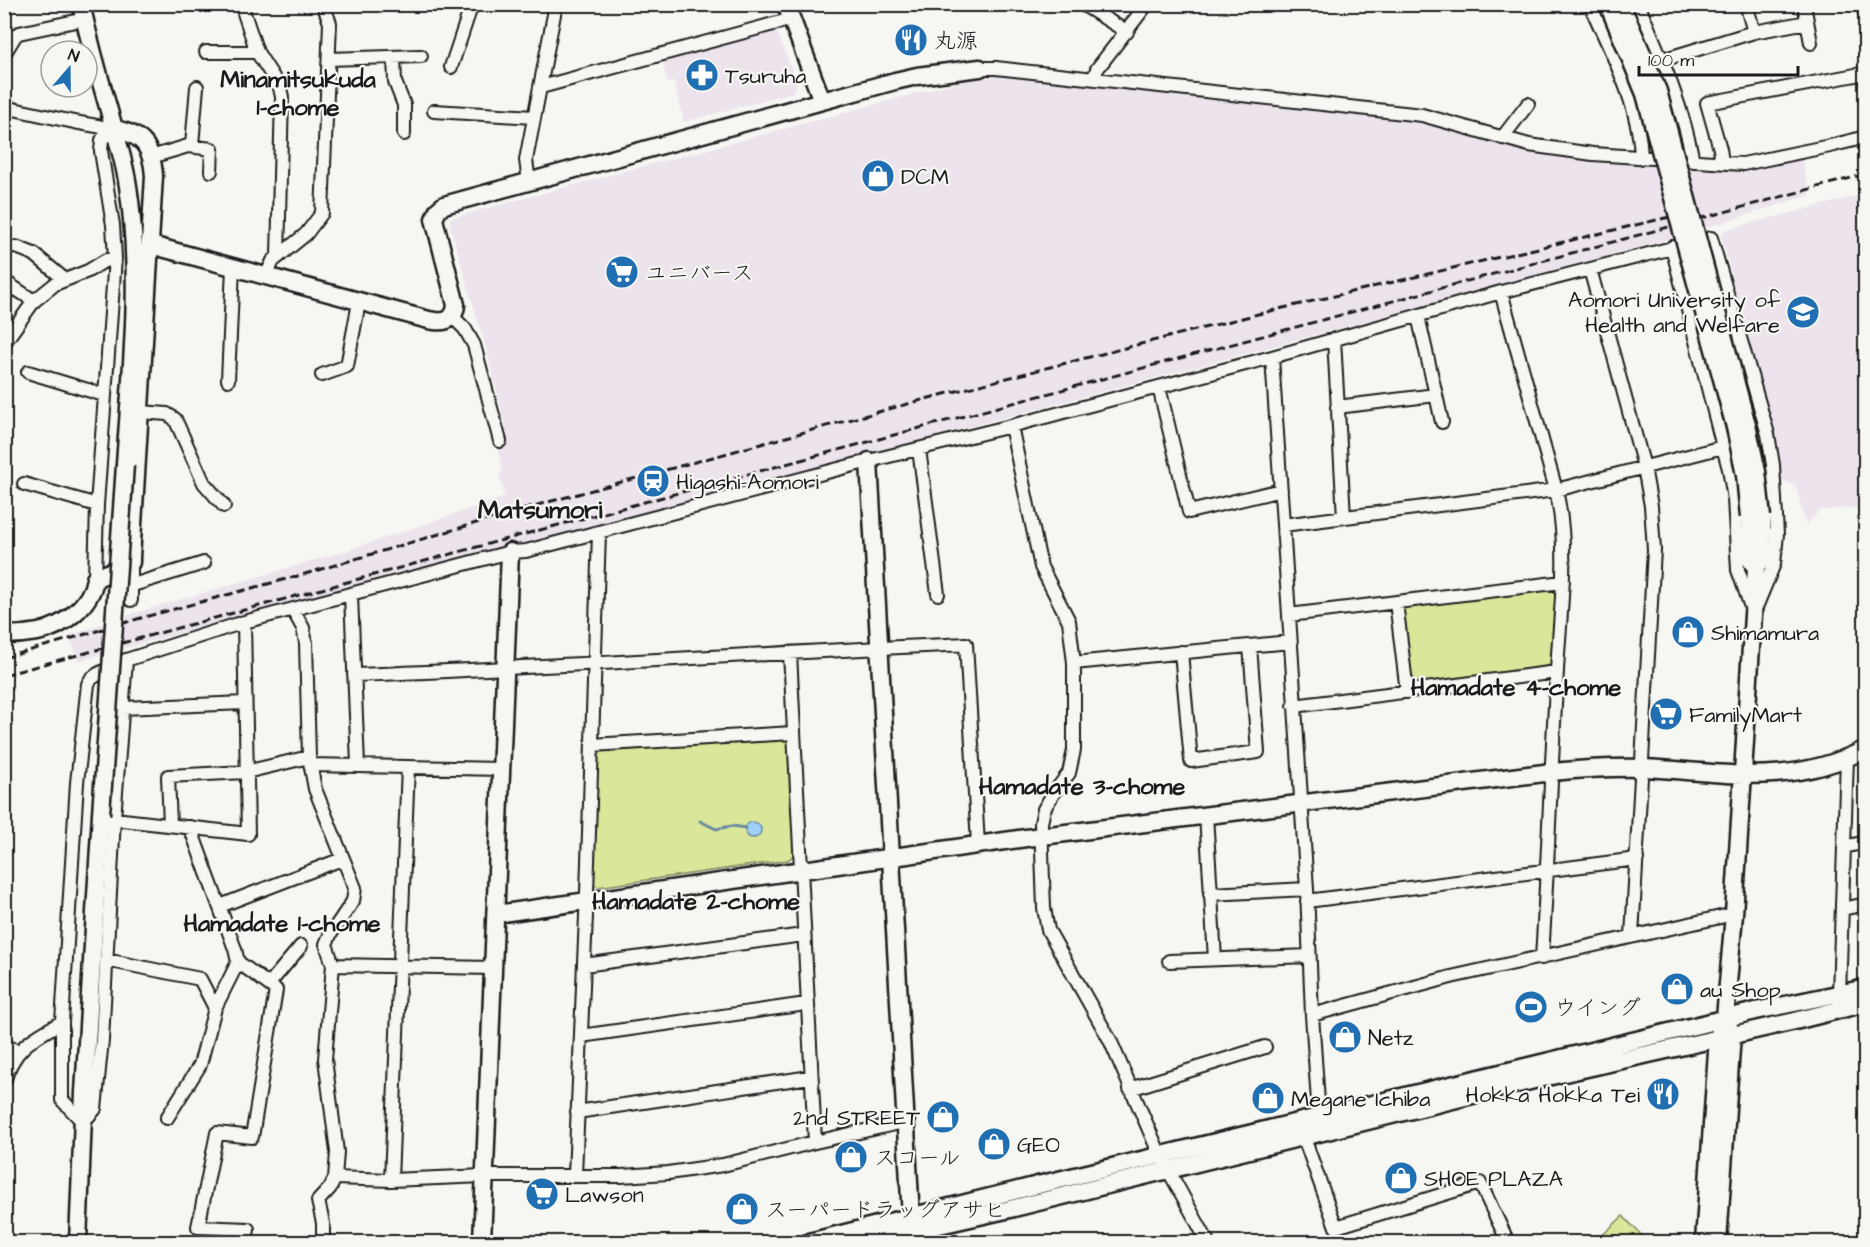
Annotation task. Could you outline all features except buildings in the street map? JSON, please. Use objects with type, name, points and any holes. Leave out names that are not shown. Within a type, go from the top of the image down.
[{"type":"street","points":[[241,4],[257,52],[280,88],[282,97],[278,256]]},
{"type":"street","points":[[266,276],[270,265],[278,256],[306,234],[322,213],[330,23],[323,4]]},
{"type":"street","points":[[451,67],[472,4]]},
{"type":"street","points":[[529,182],[526,160],[556,4]]},
{"type":"street","points":[[1082,4],[1127,32]]},
{"type":"street","points":[[1094,78],[1097,69],[1147,4]]},
{"type":"street","points":[[1590,4],[1634,110],[1641,158]]},
{"type":"street","points":[[1608,4],[1636,69],[1654,125],[1735,427],[1756,517],[1769,535],[1774,564],[1753,614]]},
{"type":"street","points":[[1621,4],[1658,91],[1748,424],[1758,472],[1756,517],[1750,559],[1756,568]]},
{"type":"street","points":[[1638,4],[1675,95],[1693,161]]},
{"type":"street","points":[[1746,4],[1754,32]]},
{"type":"street","points":[[1804,4],[1811,43]]},
{"type":"street","points":[[1863,4],[1866,17]]},
{"type":"street","points":[[4,54],[19,33],[83,12],[122,153],[129,188],[135,242],[136,270],[108,816],[83,1122],[78,1242]]},
{"type":"street","points":[[541,87],[789,12],[822,101]]},
{"type":"street","points":[[1662,60],[1754,32],[1807,22]]},
{"type":"street","points":[[206,52],[257,52]]},
{"type":"street","points":[[329,59],[421,56]]},
{"type":"street","points":[[394,57],[395,82],[404,105],[404,134]]},
{"type":"street","points":[[151,245],[431,321],[447,321],[453,317],[456,305],[434,219],[438,210],[448,203],[910,77],[980,68],[1094,78],[1422,115],[1502,138],[1560,150],[1641,158],[1743,164],[1866,137]]},
{"type":"street","points":[[1722,162],[1707,103],[1866,73]]},
{"type":"street","points":[[192,145],[197,87]]},
{"type":"street","points":[[1502,138],[1528,104]]},
{"type":"street","points":[[5,111],[125,131],[140,138],[151,157],[154,176],[151,245],[131,562],[131,600]]},
{"type":"street","points":[[434,111],[534,117]]},
{"type":"street","points":[[4,635],[37,632],[64,621],[89,598],[95,579],[104,395],[116,258],[101,151],[102,140],[114,129]]},
{"type":"street","points":[[151,157],[192,145],[213,150],[211,171]]},
{"type":"street","points":[[83,1122],[62,1101],[62,1023],[77,783],[86,693],[91,679],[126,660],[244,622],[510,552],[526,551],[599,533],[869,461],[1011,426],[1272,357],[1501,292],[1711,238],[1768,434],[1773,465],[1769,535],[1762,559],[1756,568],[1734,914],[1704,1242]]},
{"type":"street","points":[[16,247],[34,254],[64,279]]},
{"type":"street","points":[[1672,248],[1729,469],[1734,499],[1738,570],[1753,614]]},
{"type":"street","points":[[4,343],[34,301],[55,284],[88,271],[106,260],[116,258]]},
{"type":"street","points":[[228,380],[233,267]]},
{"type":"street","points":[[1590,269],[1644,467],[1651,506],[1654,550],[1632,936]]},
{"type":"street","points":[[4,297],[8,284],[34,301]]},
{"type":"street","points":[[1501,292],[1556,490],[1563,534],[1563,582],[1542,958]]},
{"type":"street","points":[[322,375],[347,366],[359,302]]},
{"type":"street","points":[[1418,316],[1442,422]]},
{"type":"street","points":[[453,317],[469,335],[474,345],[500,441]]},
{"type":"street","points":[[1334,339],[1336,407],[1344,517]]},
{"type":"street","points":[[1272,357],[1307,895],[1312,1015],[1321,1117]]},
{"type":"street","points":[[27,372],[104,395]]},
{"type":"street","points":[[1159,387],[1189,512],[1281,490]]},
{"type":"street","points":[[1336,407],[1436,395]]},
{"type":"street","points":[[141,412],[167,414],[175,419],[204,483],[224,506]]},
{"type":"street","points":[[1011,426],[1041,567],[1069,621],[1074,663],[1074,750],[1069,773],[1044,809],[1041,823],[1044,908],[1048,930],[1110,1040],[1160,1155],[1208,1242]]},
{"type":"street","points":[[1283,525],[1556,490],[1723,447]]},
{"type":"street","points":[[919,449],[938,594]]},
{"type":"street","points":[[869,461],[910,1231]]},
{"type":"street","points":[[24,484],[97,505]]},
{"type":"street","points":[[575,1175],[599,533]]},
{"type":"street","points":[[482,1242],[510,552]]},
{"type":"street","points":[[95,579],[131,562]]},
{"type":"street","points":[[132,583],[136,584],[204,563]]},
{"type":"street","points":[[1289,615],[1563,582]]},
{"type":"street","points":[[351,595],[358,765]]},
{"type":"street","points":[[1396,602],[1407,692]]},
{"type":"street","points":[[293,610],[303,628],[306,643],[310,761],[315,789],[355,888],[353,902],[326,944],[333,965],[325,1059],[336,1152],[335,1178],[330,1188],[318,1201],[323,1223],[323,1242]]},
{"type":"street","points":[[108,816],[248,834],[244,622]]},
{"type":"street","points":[[1074,663],[1290,642]]},
{"type":"street","points":[[354,675],[966,644],[978,844]]},
{"type":"street","points":[[1180,652],[1191,761],[1258,752],[1250,646]]},
{"type":"street","points":[[790,653],[806,1004],[815,1142]]},
{"type":"street","points":[[83,1122],[95,1109],[102,1040],[106,960],[108,816],[126,660]]},
{"type":"street","points":[[1294,706],[1557,672]]},
{"type":"street","points":[[122,708],[245,703]]},
{"type":"street","points":[[592,745],[793,732]]},
{"type":"street","points":[[496,914],[978,844],[1552,772],[1593,768],[1643,768],[1742,776],[1779,775],[1800,772],[1847,758],[1866,749]]},
{"type":"street","points":[[1839,994],[1847,758]]},
{"type":"street","points":[[170,825],[168,776],[246,772],[310,761],[358,765],[501,769]]},
{"type":"street","points":[[391,1180],[408,767]]},
{"type":"street","points":[[1206,815],[1215,959]]},
{"type":"street","points":[[167,1118],[200,1065],[216,1008],[238,962],[220,906],[190,827]]},
{"type":"street","points":[[1845,847],[1866,842]]},
{"type":"street","points":[[220,906],[342,859]]},
{"type":"street","points":[[1210,894],[1307,895],[1547,871],[1637,859]]},
{"type":"street","points":[[1842,909],[1866,904]]},
{"type":"street","points":[[1312,1015],[1451,977],[1734,914]]},
{"type":"street","points":[[584,965],[803,935]]},
{"type":"street","points":[[269,984],[301,946]]},
{"type":"street","points":[[1168,961],[1309,956]]},
{"type":"street","points":[[106,960],[200,979],[216,1008]]},
{"type":"street","points":[[238,962],[276,990],[252,1137],[218,1133],[198,1227],[248,1229],[246,1242]]},
{"type":"street","points":[[333,965],[493,968]]},
{"type":"street","points":[[864,1242],[979,1217],[1538,1079],[1725,1030],[1839,994],[1866,988]]},
{"type":"street","points":[[809,1242],[910,1231],[1160,1155],[1321,1117],[1725,1030],[1795,1021],[1866,1003]]},
{"type":"street","points":[[581,1036],[806,1004]]},
{"type":"street","points":[[4,1082],[18,1051],[37,1036],[62,1023]]},
{"type":"street","points":[[1718,1242],[1725,1030]]},
{"type":"street","points":[[4,1045],[18,1051]]},
{"type":"street","points":[[1130,1089],[1265,1047]]},
{"type":"street","points":[[577,1112],[810,1077]]},
{"type":"street","points":[[335,1178],[391,1180],[484,1176],[621,1176],[668,1173],[723,1165],[904,1122]]},
{"type":"street","points":[[1304,1138],[1336,1227],[1480,1183],[1508,1242]]},
{"type":"shaded area","points":[[772,29],[777,32],[797,83],[793,92],[684,122],[674,82],[668,83],[662,59]]},
{"type":"shaded area","points":[[988,74],[1438,125],[1549,156],[1578,160],[1735,169],[1801,158],[1810,195],[1665,240],[1240,355],[600,525],[469,555],[78,661],[70,635],[141,611],[346,551],[505,497],[499,473],[503,472],[493,431],[506,428],[488,355],[449,222],[451,218]]},
{"type":"shaded area","name":"Aomori University of Health and Welfare","points":[[1865,194],[1865,507],[1820,510],[1806,525],[1796,487],[1781,479],[1774,435],[1721,235],[1725,230]]},
{"type":"green space","points":[[1552,588],[1557,592],[1553,664],[1548,667],[1415,685],[1410,681],[1401,610],[1404,606]]},
{"type":"green space","points":[[784,738],[790,742],[795,854],[788,860],[598,887],[592,883],[598,757],[602,750]]},
{"type":"green space","points":[[1623,1216],[1648,1242],[1595,1242]]},
{"type":"water","points":[[753,822],[761,830],[753,838],[745,830]]},
{"type":"waterway","points":[[700,821],[716,829],[732,826],[746,828]]},
{"type":"railway","points":[[4,675],[1866,174]]},
{"type":"railway","points":[[4,658],[305,574],[530,507],[933,397],[1258,314],[1678,215]]},
{"type":"place","name":"丸源","points":[[911,40]]},
{"type":"place","name":"Tsuruha","points":[[702,75]]},
{"type":"place","name":"DCM","points":[[878,176]]},
{"type":"place","name":"ユニバース","points":[[622,272]]},
{"type":"place","name":"Aomori University of Health and Welfare","points":[[1803,312]]},
{"type":"place","name":"Higashi-Aomori","points":[[653,481]]},
{"type":"place","name":"Shimamura","points":[[1688,632]]},
{"type":"place","name":"FamilyMart","points":[[1666,714]]},
{"type":"place","name":"au Shop","points":[[1677,989]]},
{"type":"place","name":"ウイング","points":[[1531,1007]]},
{"type":"place","name":"Netz","points":[[1345,1037]]},
{"type":"place","name":"Hokka Hokka Tei","points":[[1663,1094]]},
{"type":"place","name":"Megane Ichiba","points":[[1268,1098]]},
{"type":"place","name":"2nd STREET","points":[[943,1117]]},
{"type":"place","name":"GEO","points":[[994,1144]]},
{"type":"place","name":"スコール","points":[[851,1157]]},
{"type":"place","name":"SHOE PLAZA","points":[[1401,1178]]},
{"type":"place","name":"Lawson","points":[[542,1194]]},
{"type":"place","name":"スーパードラッグアサヒ","points":[[742,1209]]},
{"type":"district","name":"Minamitsukuda 1-chome","points":[[298,93]]},
{"type":"district","name":"Matsumori","points":[[540,509]]},
{"type":"district","name":"Hamadate 4-chome","points":[[1516,687]]},
{"type":"district","name":"Hamadate 3-chome","points":[[1082,786]]},
{"type":"district","name":"Hamadate 2-chome","points":[[696,901]]},
{"type":"district","name":"Hamadate 1-chome","points":[[282,923]]}]
